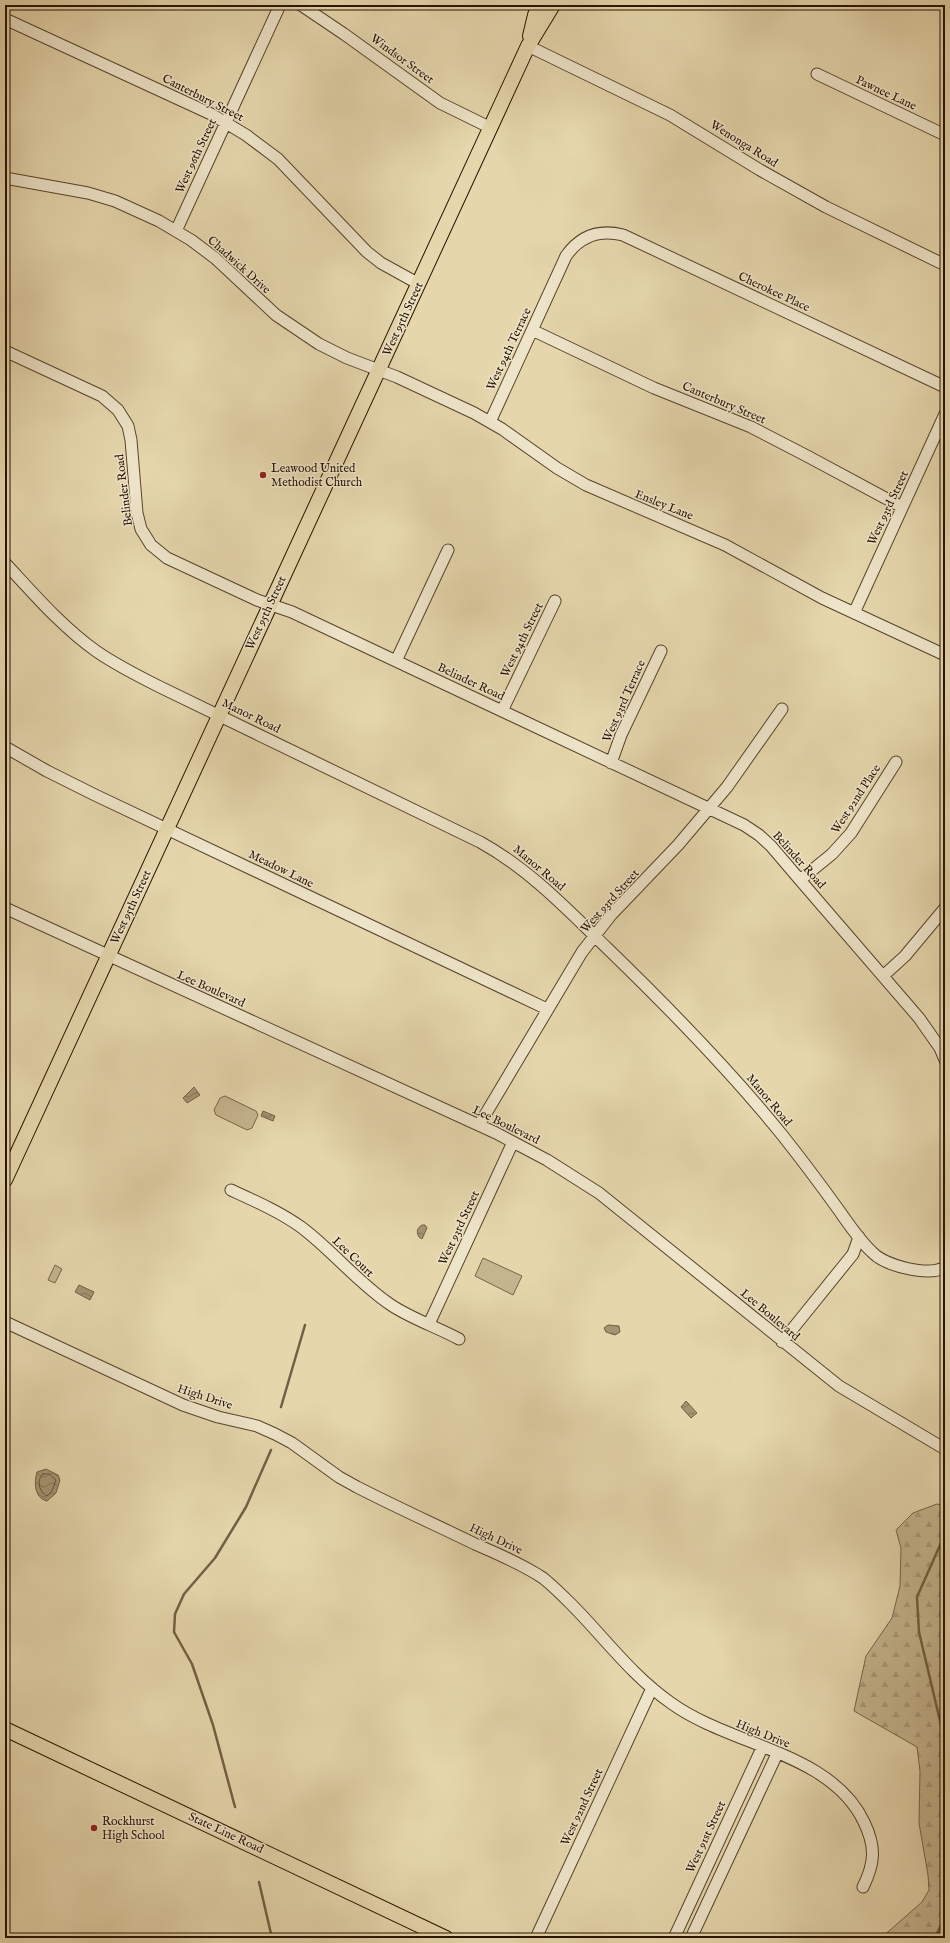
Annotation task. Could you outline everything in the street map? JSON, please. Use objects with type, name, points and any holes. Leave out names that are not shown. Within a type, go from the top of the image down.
[{"type":"main road","name":"West 95th Street","points":[[528,46],[535,15],[539,5]]},
{"type":"main road","name":"West 95th Street","points":[[5,1180],[218,715],[528,46],[553,5]]},
{"type":"main road","name":"State Line Road","points":[[5,1729],[446,1938]]},
{"type":"street","name":"West 96th Street","points":[[176,231],[280,5]]},
{"type":"street","name":"Windsor Street","points":[[301,5],[440,103],[491,128]]},
{"type":"street","name":"Canterbury Street","points":[[5,19],[226,122],[278,159],[367,252],[381,263],[418,284]]},
{"type":"street","name":"Wenonga Road","points":[[528,46],[670,115],[760,170],[826,207],[945,265]]},
{"type":"street","name":"Pawnee Lane","points":[[817,74],[945,135]]},
{"type":"street","name":"Chadwick Drive","points":[[5,178],[69,189],[115,201],[138,210],[176,231],[215,258],[276,315],[300,333],[347,358],[379,370]]},
{"type":"street","name":"Cherokee Place","points":[[590,235],[606,232],[623,235],[945,387]]},
{"type":"street","name":"West 94th Terrace","points":[[490,422],[552,286],[572,248],[590,235]]},
{"type":"street","name":"Canterbury Street","points":[[532,330],[654,388],[751,427],[902,507]]},
{"type":"street","name":"Belinder Road","points":[[5,351],[102,396],[118,410],[128,426],[131,440],[137,513],[141,529],[151,545],[167,558],[270,605],[292,612],[744,825],[759,835],[883,976],[931,1034],[945,1060]]},
{"type":"street","name":"Ensley Lane","points":[[379,370],[490,422],[557,468],[586,485],[724,545],[816,594],[945,656]]},
{"type":"street","name":"West 93rd Street","points":[[854,612],[945,414]]},
{"type":"street","points":[[396,661],[448,550]]},
{"type":"street","name":"Manor Road","points":[[5,563],[57,616],[94,650],[140,677],[502,854],[543,887],[684,1024],[788,1142],[873,1254],[899,1266],[931,1271],[941,1270],[945,1267]]},
{"type":"street","name":"West 94th Street","points":[[502,711],[555,601]]},
{"type":"street","name":"West 93rd Terrace","points":[[611,763],[621,735],[661,651]]},
{"type":"street","name":"West 93rd Street","points":[[479,1125],[582,952],[611,915],[710,809],[746,762],[782,709]]},
{"type":"street","name":"Meadow Lane","points":[[5,747],[95,795],[547,1009]]},
{"type":"street","name":"West 92nd Place","points":[[800,880],[836,850],[851,833],[896,762]]},
{"type":"street","name":"Lee Boulevard","points":[[5,908],[479,1125],[572,1175],[599,1193],[782,1342],[839,1386],[945,1448]]},
{"type":"street","points":[[883,976],[904,956],[945,908]]},
{"type":"street","name":"West 93rd Street","points":[[428,1324],[513,1142]]},
{"type":"street","name":"Lee Court","points":[[232,1190],[268,1207],[297,1224],[324,1246],[364,1286],[392,1306],[459,1339]]},
{"type":"street","points":[[782,1342],[853,1254],[859,1237]]},
{"type":"street","points":[[853,1254],[873,1254]]},
{"type":"street","name":"High Drive","points":[[5,1322],[183,1405],[218,1417],[257,1426],[275,1434],[292,1443],[339,1477],[357,1487],[529,1569],[552,1586],[583,1616],[637,1676],[672,1704],[694,1717],[727,1733],[814,1770],[830,1780],[846,1795],[859,1811],[873,1848],[872,1866],[862,1887]]},
{"type":"street","name":"West 92nd Street","points":[[536,1938],[652,1688]]},
{"type":"street","name":"West 91st Street","points":[[674,1938],[762,1748]]},
{"type":"street","points":[[691,1938],[777,1754]]},
{"type":"green space","points":[[225,1096],[256,1111],[258,1115],[252,1128],[247,1130],[216,1115],[214,1110],[220,1098]]},
{"type":"green space","points":[[483,1258],[522,1276],[513,1295],[475,1276]]},
{"type":"green space","points":[[55,1265],[62,1269],[55,1283],[48,1280]]},
{"type":"green space","points":[[937,1504],[945,1506],[945,1556],[941,1603],[945,1616],[945,1929],[940,1938],[881,1938],[922,1902],[929,1890],[928,1875],[919,1823],[920,1771],[917,1747],[854,1711],[866,1656],[892,1618],[900,1586],[901,1548],[896,1530],[913,1513]]},
{"type":"water","points":[[194,1087],[200,1095],[187,1103],[183,1098]]},
{"type":"water","points":[[263,1111],[275,1116],[273,1121],[261,1116]]},
{"type":"water","points":[[425,1225],[427,1228],[422,1239],[419,1237],[417,1232],[419,1227]]},
{"type":"water","points":[[79,1285],[94,1292],[90,1300],[75,1292]]},
{"type":"water","points":[[608,1325],[619,1326],[620,1332],[615,1335],[606,1332],[604,1328]]},
{"type":"water","points":[[686,1401],[697,1413],[691,1418],[681,1407]]},
{"type":"water","points":[[46,1469],[58,1475],[60,1480],[56,1493],[47,1501],[40,1497],[37,1493],[35,1485],[37,1472]]},
{"type":"waterway","points":[[281,1407],[305,1325]]},
{"type":"waterway","points":[[235,1807],[213,1725],[192,1664],[174,1632],[175,1614],[184,1594],[215,1558],[246,1507],[271,1450]]},
{"type":"waterway","points":[[945,1534],[917,1597],[919,1632],[941,1725],[945,1786]]},
{"type":"waterway","points":[[259,1882],[272,1938]]},
{"type":"waterway","points":[[935,1938],[945,1916]]},
{"type":"place","name":"Leawood United Methodist Church","points":[[263,475]]},
{"type":"place","name":"Rockhurst High School","points":[[94,1828]]}]
